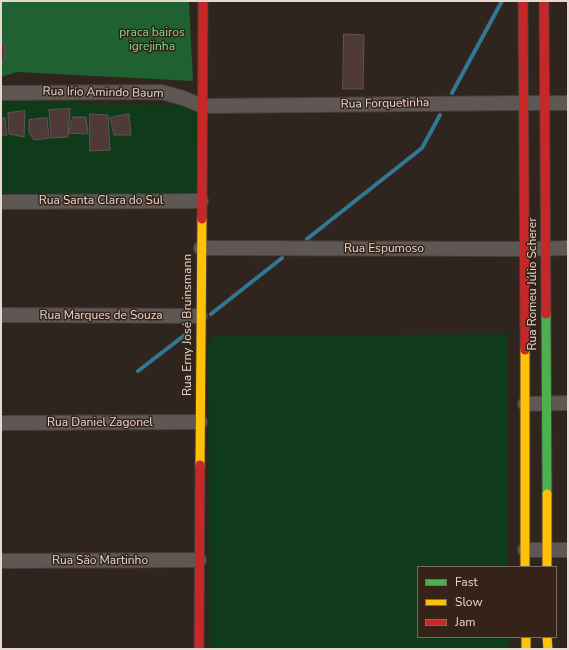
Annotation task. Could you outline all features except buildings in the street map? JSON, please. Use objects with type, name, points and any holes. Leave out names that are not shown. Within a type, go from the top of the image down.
[{"type":"main road","name":"Rua Erny José Bruinsmann","points":[[198,649],[203,1]]},
{"type":"main road","name":"Rua Romeu Júlio Scherer","points":[[523,1],[525,566]]},
{"type":"main road","name":"Rua Romeu Júlio Scherer","points":[[544,1],[547,566]]},
{"type":"main road","points":[[526,638],[526,649]]},
{"type":"main road","points":[[547,638],[548,649]]},
{"type":"street","name":"Rua Irio Amindo Baum","points":[[1,93],[161,92],[183,98],[202,106]]},
{"type":"street","name":"Rua Forquetinha","points":[[202,106],[568,103]]},
{"type":"street","name":"Rua Santa Clara do Sul","points":[[1,202],[201,201]]},
{"type":"street","name":"Rua Espumoso","points":[[201,248],[568,248]]},
{"type":"street","name":"Rua Marques de Souza","points":[[1,315],[200,316]]},
{"type":"street","points":[[525,404],[568,404]]},
{"type":"street","name":"Rua Daniel Zagonel","points":[[1,423],[200,422]]},
{"type":"street","points":[[525,550],[568,550]]},
{"type":"street","name":"Rua São Martinho","points":[[1,561],[199,560]]},
{"type":"green space","name":"praca bairos igrejinha","points":[[1,1],[189,1],[193,81],[17,72],[1,77]]},
{"type":"green space","points":[[1,100],[202,106],[201,201],[1,202]]},
{"type":"green space","points":[[508,334],[508,566],[417,566],[417,638],[509,638],[509,649],[209,649],[208,343],[215,336]]},
{"type":"waterway","points":[[452,93],[502,1]]},
{"type":"waterway","points":[[307,239],[422,148],[440,115]]},
{"type":"waterway","points":[[211,314],[282,258]]},
{"type":"waterway","points":[[138,371],[190,331]]},
{"type":"traffic: fast","points":[[546,314],[547,494]]},
{"type":"traffic: slow","points":[[200,465],[202,219]]},
{"type":"traffic: slow","points":[[525,350],[525,566]]},
{"type":"traffic: slow","points":[[547,494],[547,566]]},
{"type":"traffic: slow","points":[[526,638],[526,649]]},
{"type":"traffic: slow","points":[[547,638],[548,649]]},
{"type":"traffic: jam","points":[[202,219],[203,1]]},
{"type":"traffic: jam","points":[[523,1],[525,350]]},
{"type":"traffic: jam","points":[[544,1],[546,314]]},
{"type":"traffic: jam","points":[[199,649],[200,465]]}]
